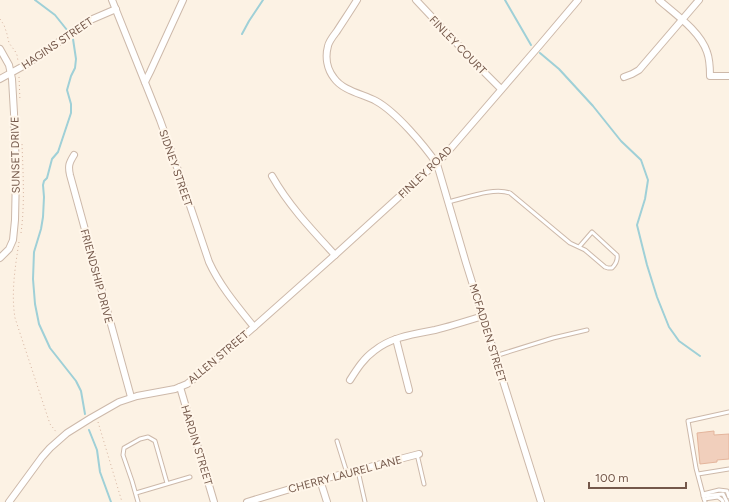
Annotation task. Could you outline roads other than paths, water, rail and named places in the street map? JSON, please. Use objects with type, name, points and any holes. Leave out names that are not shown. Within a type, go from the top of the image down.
[{"type":"street","name":"SIDNEY STREET","points":[[112,0],[160,120],[213,272],[229,296],[254,327]]},
{"type":"street","points":[[145,82],[183,0]]},
{"type":"street","points":[[357,0],[328,45],[326,61],[330,71],[333,77],[342,86],[376,101],[394,115],[428,151],[436,163]]},
{"type":"street","name":"FINLEY COURT","points":[[416,0],[501,89]]},
{"type":"street","name":"FINLEY ROAD","points":[[254,327],[445,155],[578,0]]},
{"type":"street","points":[[659,0],[695,32],[703,42],[709,59],[710,76],[729,76]]},
{"type":"street","points":[[624,77],[639,70],[699,0]]},
{"type":"street","name":"HAGINS STREET","points":[[0,79],[46,52],[88,20],[116,9]]},
{"type":"street","name":"SUNSET DRIVE","points":[[0,50],[9,65],[12,79],[16,172],[16,220],[13,240],[9,248],[0,258]]},
{"type":"street","name":"FRIENDSHIP DRIVE","points":[[74,155],[69,163],[70,175],[131,397]]},
{"type":"street","name":"MCFADDEN STREET","points":[[436,163],[541,502]]},
{"type":"street","points":[[272,176],[286,199],[335,255]]},
{"type":"street","points":[[350,380],[359,366],[374,351],[391,341],[483,316]]},
{"type":"street","name":"ALLEN STREET","points":[[9,502],[42,457],[61,438],[119,402],[131,397],[168,391],[180,387],[194,379],[254,327]]},
{"type":"street","points":[[396,339],[409,390]]},
{"type":"street","name":"HARDIN STREET","points":[[180,387],[214,502]]},
{"type":"street","name":"CHERRY LAUREL LANE","points":[[247,502],[320,480],[418,454]]},
{"type":"street","points":[[320,480],[327,502]]},
{"type":"lane","points":[[448,202],[494,191],[504,191],[510,193],[570,243],[585,250],[605,267],[612,268],[618,259],[617,255],[592,232],[579,247]]},
{"type":"lane","points":[[495,356],[553,338],[587,330]]},
{"type":"lane","points":[[704,498],[688,422],[729,412]]},
{"type":"lane","points":[[138,502],[123,455],[124,448],[140,439],[148,437],[155,441],[167,483]]},
{"type":"lane","points":[[338,442],[347,473]]},
{"type":"lane","points":[[418,454],[424,484]]},
{"type":"lane","points":[[698,474],[729,469]]},
{"type":"lane","points":[[358,470],[366,502]]},
{"type":"lane","points":[[136,493],[190,476]]},
{"type":"lane","points":[[704,498],[719,490],[727,491],[729,497]]},
{"type":"lane","points":[[704,498],[723,494],[727,502]]},
{"type":"lane","points":[[704,498],[718,497],[719,500],[723,502]]},
{"type":"waterway","points":[[35,0],[55,15],[67,30],[73,39],[76,59],[75,68],[67,90],[71,104],[71,113],[58,152],[52,159],[47,178],[43,185],[43,217],[34,252],[33,279],[35,304],[39,324],[50,348],[76,381],[81,391],[85,414]]},
{"type":"waterway","points":[[242,34],[263,0]]},
{"type":"waterway","points":[[505,0],[531,45]]},
{"type":"waterway","points":[[540,53],[559,69],[593,106],[621,141],[641,160],[648,180],[645,199],[637,225],[647,265],[657,297],[669,327],[679,341],[700,356]]},
{"type":"waterway","points":[[89,430],[97,450],[100,472],[111,502]]}]
